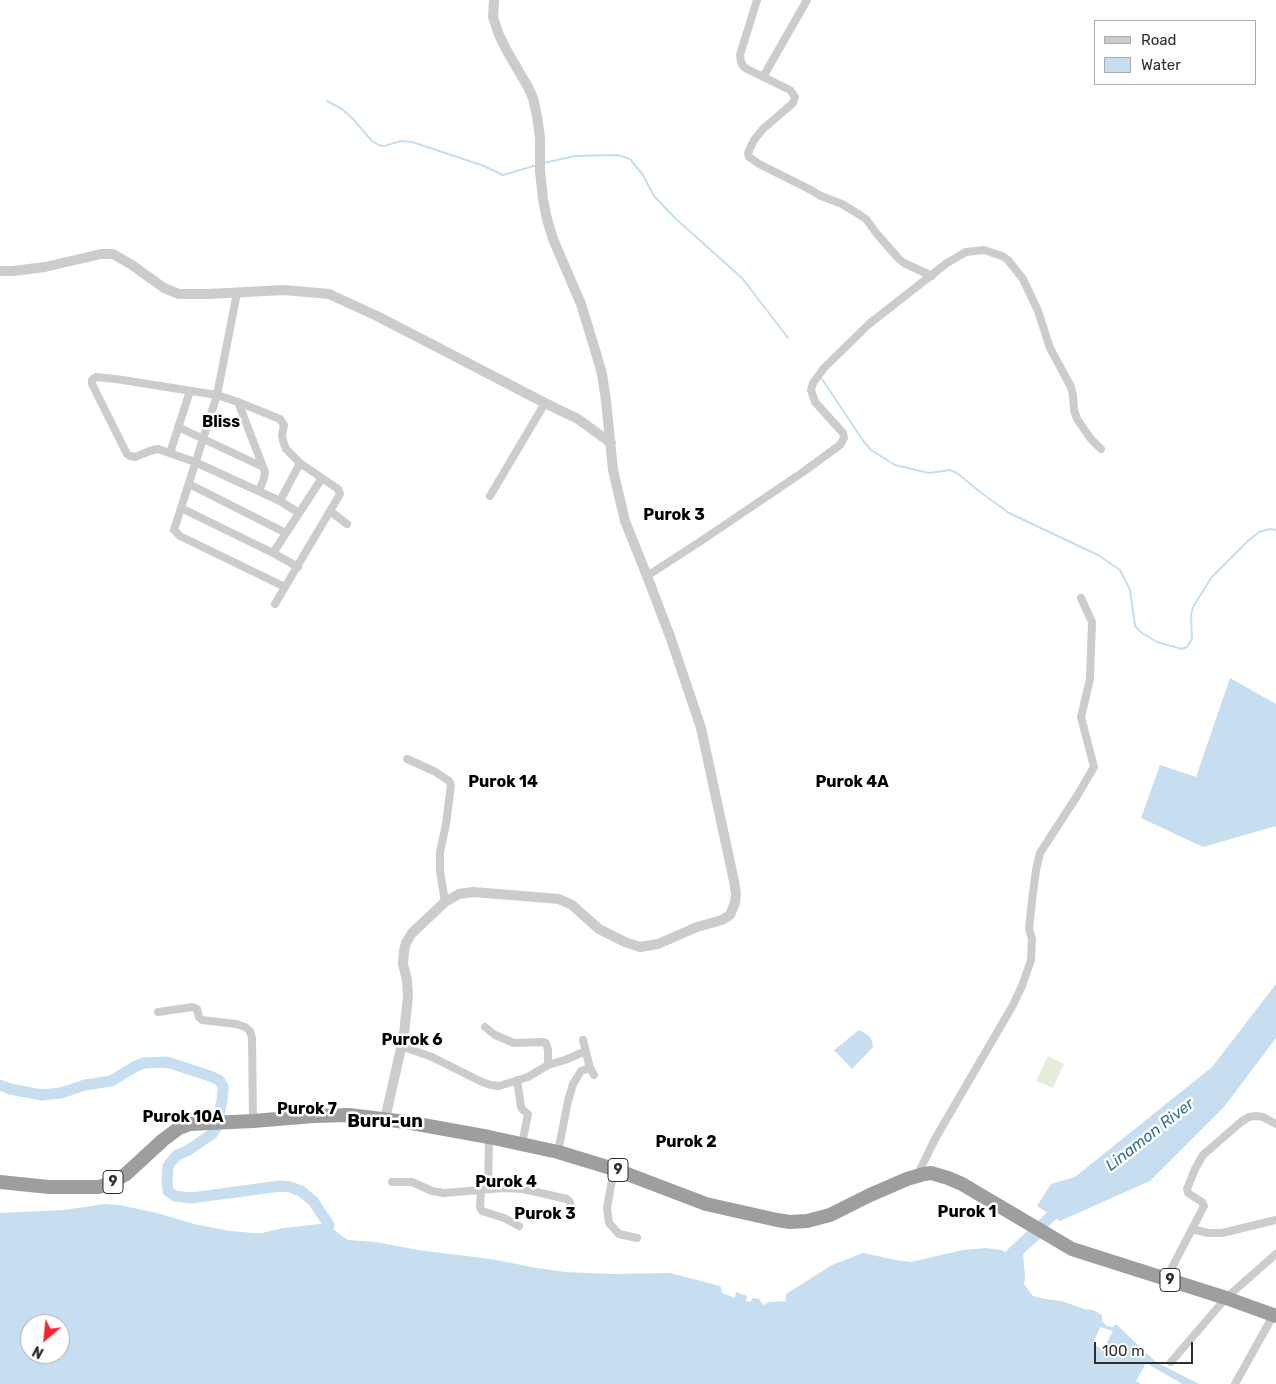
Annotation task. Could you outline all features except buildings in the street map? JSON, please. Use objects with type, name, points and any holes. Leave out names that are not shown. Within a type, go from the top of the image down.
[{"type":"highway","name":"9","points":[[0,1182],[49,1187],[99,1187],[113,1182],[126,1174],[143,1160],[153,1148],[178,1128],[190,1124],[348,1115],[385,1119],[489,1137],[558,1152],[614,1169],[706,1204],[790,1222],[807,1221],[830,1215],[907,1179],[931,1174],[962,1184],[1064,1245],[1275,1315]]},
{"type":"street","points":[[385,1119],[404,1035],[408,997],[404,964],[406,943],[416,929],[445,902],[459,894],[473,892],[559,899],[572,905],[609,934],[640,947],[658,944],[697,927],[722,920],[730,915],[733,910],[736,894],[701,728],[620,504],[613,470],[606,401],[596,353],[581,304],[553,239],[543,199],[540,171],[540,138],[533,98],[528,86],[507,52],[495,24],[494,0]]},
{"type":"street","points":[[757,0],[740,56],[741,62],[746,69],[790,90],[795,97],[793,103],[763,129],[754,140],[748,152],[749,157],[759,164],[821,196],[842,204],[860,215],[866,219],[899,259],[932,276]]},
{"type":"street","points":[[763,76],[807,0]]},
{"type":"street","points":[[647,576],[803,472],[842,442],[844,438],[842,431],[814,402],[810,390],[813,383],[824,368],[870,324],[947,263],[966,252],[984,250],[1008,260],[1023,278],[1038,311],[1050,348],[1071,387],[1077,419],[1091,439],[1101,449]]},
{"type":"street","points":[[0,271],[45,267],[101,254],[113,254],[164,288],[178,294],[284,290],[329,294],[377,316],[545,403],[578,418],[611,443]]},
{"type":"street","points":[[237,293],[217,395],[174,530],[180,536],[285,588]]},
{"type":"street","points":[[275,604],[330,512],[340,491],[300,463],[286,449],[282,441],[283,422],[217,395],[109,378],[96,377],[92,380],[92,384],[127,454],[132,457],[158,449],[170,453],[195,462],[259,491],[299,513]]},
{"type":"street","points":[[170,453],[190,391]]},
{"type":"street","points":[[238,402],[265,474],[259,491]]},
{"type":"street","points":[[490,496],[545,403]]},
{"type":"street","points":[[178,427],[263,467]]},
{"type":"street","points":[[280,501],[300,463]]},
{"type":"street","points":[[273,553],[322,478]]},
{"type":"street","points":[[189,484],[286,533]]},
{"type":"street","points":[[181,508],[298,567]]},
{"type":"street","points":[[330,512],[347,524]]},
{"type":"street","points":[[917,1176],[935,1139],[1013,1005],[1022,986],[1031,960],[1032,939],[1029,929],[1036,870],[1040,853],[1094,767],[1081,717],[1090,679],[1092,622],[1081,598]]},
{"type":"street","points":[[407,759],[434,771],[449,781],[451,785],[440,852],[445,902]]},
{"type":"street","points":[[158,1012],[193,1007],[197,1009],[199,1018],[202,1020],[236,1024],[250,1031],[252,1038],[253,1121]]},
{"type":"street","points":[[485,1027],[496,1035],[514,1043],[546,1043],[548,1065]]},
{"type":"street","points":[[558,1152],[573,1084],[578,1073],[584,1070],[592,1072],[582,1040]]},
{"type":"street","points":[[401,1046],[432,1057],[491,1085],[499,1086],[528,1077],[548,1065],[586,1051]]},
{"type":"street","points":[[517,1080],[523,1110],[528,1114],[522,1144]]},
{"type":"street","points":[[1166,1279],[1204,1206],[1202,1202],[1188,1193],[1187,1190],[1194,1169],[1203,1155],[1249,1117],[1263,1117],[1276,1124]]},
{"type":"street","points":[[489,1137],[485,1190],[480,1207],[482,1211],[509,1220],[519,1226]]},
{"type":"street","points":[[614,1169],[607,1208],[609,1223],[619,1234],[638,1238]]},
{"type":"street","points":[[392,1182],[412,1182],[432,1191],[444,1193],[513,1188],[569,1200],[570,1209]]},
{"type":"street","points":[[1192,1228],[1208,1234],[1222,1233],[1276,1220]]},
{"type":"street","points":[[1171,1362],[1226,1298],[1276,1254]]},
{"type":"street","points":[[1235,1384],[1275,1315]]},
{"type":"green space","points":[[1048,1056],[1064,1064],[1053,1088],[1036,1081]]},
{"type":"water","points":[[1230,678],[1276,704],[1276,826],[1203,847],[1141,818],[1160,765],[1196,777]]},
{"type":"water","points":[[1276,984],[1276,1038],[1224,1107],[1150,1181],[1060,1221],[1037,1206],[1051,1184],[1075,1177],[1212,1067]]},
{"type":"water","points":[[859,1030],[871,1038],[873,1047],[852,1069],[834,1050]]},
{"type":"water","points":[[105,1204],[157,1213],[194,1224],[230,1231],[262,1233],[283,1228],[320,1224],[329,1225],[348,1240],[376,1242],[418,1250],[491,1259],[537,1268],[566,1272],[611,1274],[670,1273],[720,1286],[722,1293],[735,1298],[736,1292],[747,1296],[746,1301],[750,1302],[753,1298],[759,1299],[763,1305],[769,1302],[786,1301],[786,1294],[832,1265],[863,1253],[911,1262],[963,1250],[986,1248],[1001,1250],[1015,1258],[1011,1250],[1031,1229],[1043,1236],[1023,1254],[1024,1284],[1033,1296],[1062,1301],[1084,1309],[1093,1310],[1102,1315],[1102,1321],[1107,1326],[1113,1327],[1116,1324],[1156,1362],[1199,1384],[1182,1384],[1146,1363],[1136,1381],[1141,1384],[0,1384],[0,1213],[63,1210]],"holes":[[[1100,1327],[1113,1331],[1103,1350],[1093,1344]]]},
{"type":"waterway","points":[[327,101],[342,109],[372,141],[379,145],[384,146],[401,141],[412,142],[484,166],[503,175],[537,165]]},
{"type":"waterway","points":[[544,163],[575,156],[618,155],[630,159],[643,175],[654,196],[676,219],[742,278],[788,338]]},
{"type":"waterway","points":[[822,379],[871,450],[895,465],[929,473],[950,470],[957,473],[1009,513],[1098,555],[1120,570],[1130,590],[1135,626],[1142,633],[1157,642],[1182,649],[1187,647],[1192,639],[1191,615],[1193,607],[1211,578],[1259,532],[1270,529],[1276,530]]},
{"type":"waterway","points":[[0,1085],[10,1089],[42,1095],[61,1093],[85,1085],[111,1081],[144,1063],[164,1062],[210,1076],[219,1080],[223,1086],[216,1128],[212,1134],[187,1151],[177,1155],[170,1163],[168,1166],[168,1191],[175,1196],[191,1198],[280,1186],[290,1187],[301,1191],[313,1201],[329,1225]]},
{"type":"waterway","name":"Linamon River","points":[[1011,1254],[1062,1206]]},
{"type":"district","name":"Bliss","points":[[221,422]]},
{"type":"district","name":"Purok 3","points":[[674,515]]},
{"type":"district","name":"Purok 14","points":[[503,782]]},
{"type":"district","name":"Purok 4A","points":[[852,782]]},
{"type":"district","name":"Purok 6","points":[[412,1040]]},
{"type":"district","name":"Purok 7","points":[[307,1109]]},
{"type":"district","name":"Purok 10A","points":[[183,1117]]},
{"type":"district","name":"Buru-un","points":[[385,1122]]},
{"type":"district","name":"Purok 2","points":[[686,1142]]},
{"type":"district","name":"Purok 4","points":[[506,1182]]},
{"type":"district","name":"Purok 1","points":[[967,1212]]},
{"type":"district","name":"Purok 3","points":[[545,1214]]}]
